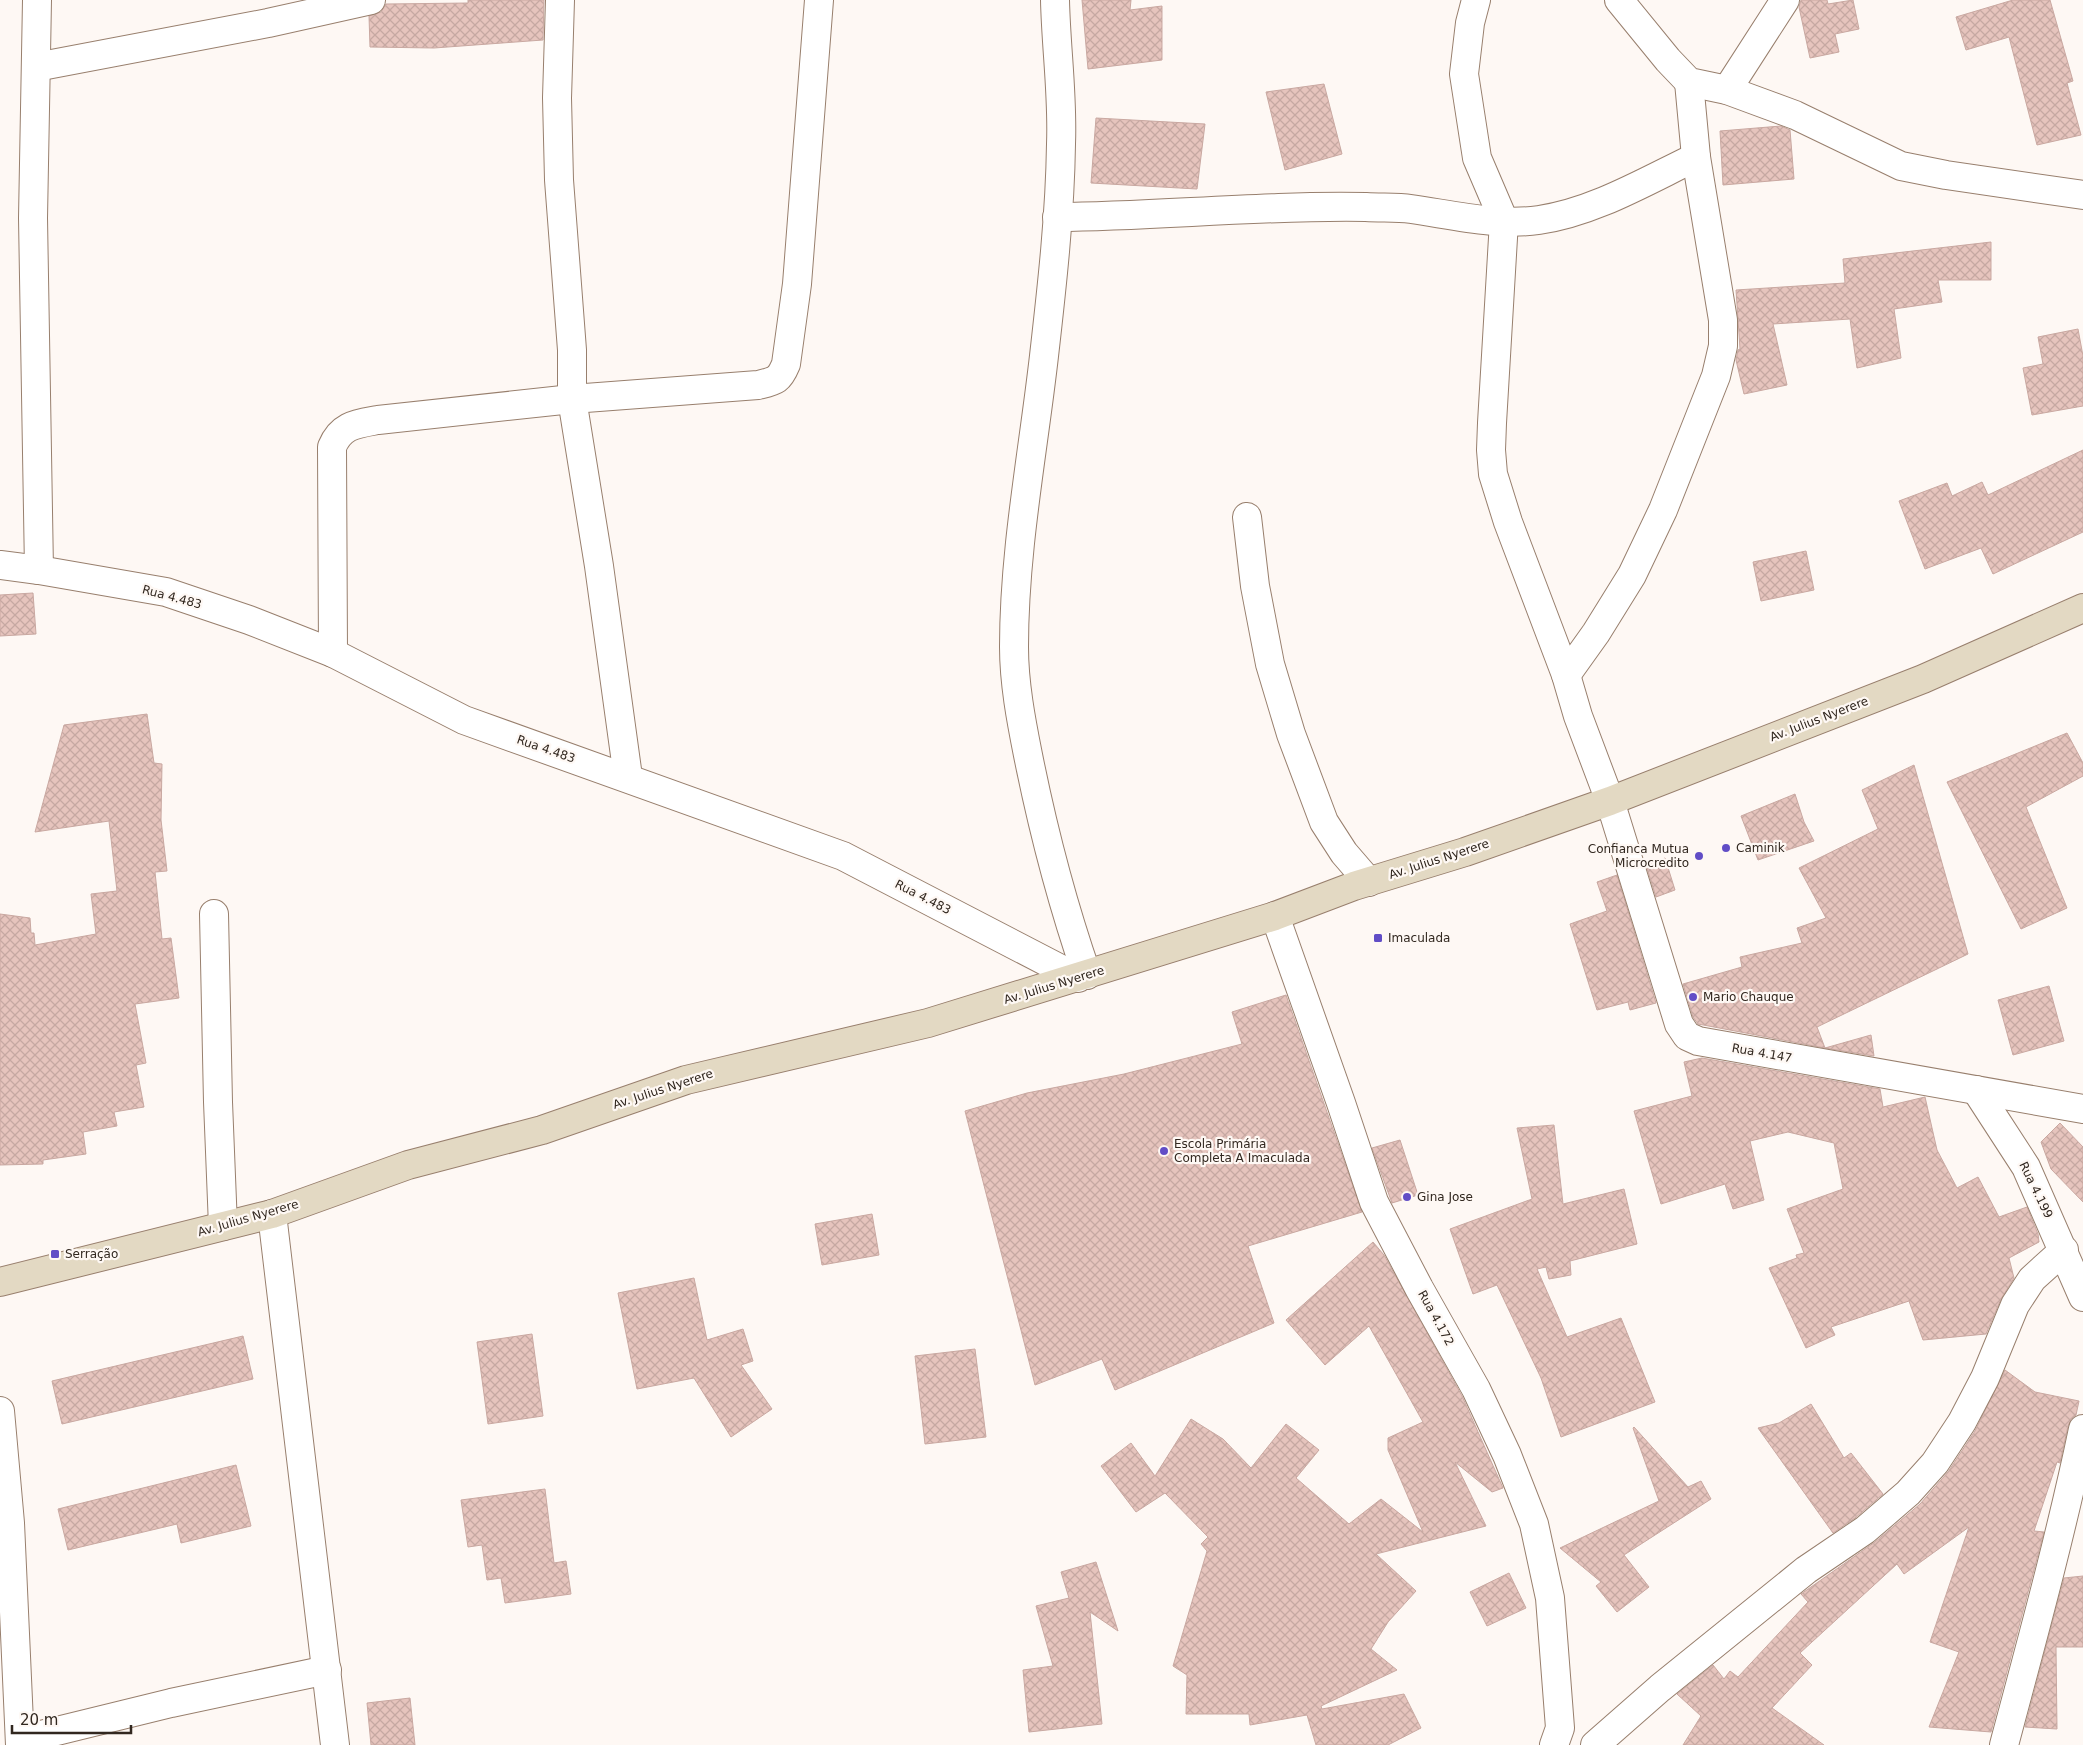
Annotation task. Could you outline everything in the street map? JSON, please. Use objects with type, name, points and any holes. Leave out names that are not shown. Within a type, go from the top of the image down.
[{"type":"main road","name":"Av. Julius Nyerere","points":[[0,1282],[272,1214],[408,1165],[542,1130],[686,1080],[928,1023],[1275,916],[1369,882],[1465,852],[1610,801],[1923,679],[2083,608]]},
{"type":"street","points":[[36,0],[33,218],[39,570]]},
{"type":"street","points":[[36,67],[268,23],[371,0]]},
{"type":"street","points":[[560,0],[557,98],[559,180],[572,350],[572,400],[599,566],[628,778]]},
{"type":"street","points":[[333,653],[331,467],[332,447],[337,435],[357,423],[378,420],[572,400],[758,385],[773,382],[781,376],[786,364],[797,284],[819,0]]},
{"type":"street","points":[[1055,0],[1062,142],[1044,356],[1018,577],[1014,648],[1020,710],[1035,790],[1083,976]]},
{"type":"street","points":[[1476,0],[1470,23],[1464,74],[1477,158],[1504,221]]},
{"type":"street","points":[[1619,0],[1668,60],[1689,82],[1727,90],[1795,115],[1901,166],[1965,178],[2083,195]]},
{"type":"street","points":[[1727,90],[1786,0]]},
{"type":"street","points":[[1566,675],[1596,633],[1632,575],[1662,510],[1716,376],[1723,346],[1723,320],[1696,157],[1689,82]]},
{"type":"street","points":[[1057,217],[1335,207],[1409,208],[1463,217],[1504,221],[1538,220],[1561,216],[1611,198],[1696,157]]},
{"type":"street","name":"Rua 4.147","points":[[1504,221],[1492,423],[1491,450],[1493,474],[1508,522],[1566,675],[1578,716],[1610,801],[1679,1024],[1687,1036],[1698,1042],[2083,1109]]},
{"type":"street","points":[[1247,517],[1255,586],[1270,664],[1291,734],[1324,822],[1344,853],[1369,882]]},
{"type":"street","name":"Rua 4.483","points":[[0,566],[39,570],[166,592],[250,620],[333,653],[464,720],[844,856],[1083,976]]},
{"type":"street","points":[[214,914],[223,1226]]},
{"type":"street","name":"Rua 4.172","points":[[1275,916],[1374,1202],[1419,1288],[1476,1389],[1507,1455],[1534,1524],[1550,1598],[1557,1736]]},
{"type":"street","name":"Rua 4.199","points":[[1976,1090],[2026,1167],[2083,1297]]},
{"type":"street","points":[[272,1214],[336,1745]]},
{"type":"street","points":[[1557,1736],[1595,1745],[1668,1682],[1806,1570],[1864,1530],[1908,1493],[1934,1463],[1962,1422],[1986,1378],[2015,1304],[2032,1279],[2064,1250]]},
{"type":"street","points":[[0,1410],[10,1523],[20,1743],[171,1703],[327,1670]]},
{"type":"street","points":[[2004,1745],[2052,1565],[2083,1429]]},
{"type":"building","points":[[468,0],[544,0],[543,40],[434,48],[370,47],[369,16],[381,12],[386,4],[468,3]]},
{"type":"building","points":[[1082,0],[1131,0],[1130,10],[1162,6],[1162,60],[1088,69]]},
{"type":"building","points":[[1801,0],[1827,0],[1828,4],[1853,0],[1859,29],[1835,34],[1839,52],[1810,58],[1799,7]]},
{"type":"building","points":[[2013,0],[2050,0],[2073,81],[2067,83],[2081,135],[2037,145],[2009,37],[1966,50],[1956,17]]},
{"type":"building","points":[[1324,84],[1342,154],[1285,170],[1266,92]]},
{"type":"building","points":[[1096,118],[1205,124],[1197,189],[1091,183]]},
{"type":"building","points":[[1781,126],[1790,130],[1794,179],[1723,185],[1720,131]]},
{"type":"building","points":[[1991,242],[1991,280],[1938,280],[1942,302],[1894,309],[1901,358],[1857,368],[1850,319],[1773,324],[1787,385],[1744,394],[1736,360],[1738,350],[1740,349],[1736,290],[1845,283],[1843,259]]},
{"type":"building","points":[[2078,329],[2083,356],[2083,406],[2032,415],[2023,368],[2043,364],[2038,337]]},
{"type":"building","points":[[2083,450],[2083,532],[1993,574],[1981,548],[1925,569],[1899,501],[1947,483],[1952,496],[1982,482],[1988,495]]},
{"type":"building","points":[[1806,551],[1814,590],[1761,601],[1753,562]]},
{"type":"building","points":[[33,593],[36,634],[0,636],[0,595]]},
{"type":"building","points":[[147,714],[154,763],[162,764],[161,820],[167,871],[155,872],[162,939],[171,938],[179,998],[135,1004],[146,1063],[136,1065],[144,1107],[114,1112],[117,1126],[83,1132],[86,1154],[43,1160],[43,1164],[0,1165],[0,914],[30,918],[31,933],[34,933],[35,945],[96,934],[91,894],[117,891],[109,821],[35,832],[64,725]]},
{"type":"building","points":[[2067,733],[2083,763],[2083,776],[2026,807],[2067,908],[2021,929],[1947,782]]},
{"type":"building","points":[[1914,765],[1968,954],[1817,1027],[1825,1048],[1698,1024],[1693,1017],[1683,984],[1742,967],[1740,957],[1802,943],[1797,928],[1826,918],[1799,868],[1878,829],[1862,790]]},
{"type":"building","points":[[1795,794],[1804,822],[1814,841],[1758,860],[1741,816]]},
{"type":"building","points":[[1665,858],[1675,890],[1656,897],[1646,865]]},
{"type":"building","points":[[1617,875],[1656,1003],[1630,1010],[1628,1002],[1597,1010],[1570,924],[1607,911],[1597,882]]},
{"type":"building","points":[[2049,986],[2064,1041],[2013,1055],[1998,1000]]},
{"type":"building","name":"Escola Primária Completa A Imaculada","points":[[1286,995],[1362,1212],[1248,1246],[1274,1323],[1115,1390],[1102,1359],[1035,1385],[965,1111],[1027,1093],[1124,1074],[1242,1044],[1232,1012]]},
{"type":"building","points":[[1871,1035],[1874,1056],[1825,1048]]},
{"type":"building","points":[[1702,1058],[1880,1089],[1883,1107],[1925,1097],[1937,1150],[1957,1188],[1978,1177],[1999,1217],[2027,1207],[2038,1234],[2039,1242],[2009,1258],[2014,1278],[2001,1299],[1986,1334],[1923,1340],[1909,1301],[1831,1327],[1835,1335],[1806,1348],[1769,1268],[1797,1258],[1796,1255],[1804,1253],[1787,1209],[1843,1189],[1834,1143],[1788,1132],[1750,1141],[1764,1200],[1733,1209],[1725,1184],[1661,1204],[1634,1111],[1692,1096],[1684,1062]]},
{"type":"building","points":[[2060,1123],[2083,1147],[2083,1202],[2051,1169],[2041,1142]]},
{"type":"building","points":[[1554,1125],[1563,1204],[1624,1189],[1637,1244],[1570,1261],[1571,1275],[1549,1279],[1546,1267],[1537,1269],[1567,1337],[1621,1318],[1655,1402],[1561,1437],[1541,1378],[1497,1285],[1473,1294],[1450,1229],[1532,1199],[1517,1128]]},
{"type":"building","points":[[1400,1140],[1418,1195],[1392,1203],[1372,1148]]},
{"type":"building","points":[[872,1214],[879,1255],[822,1265],[815,1224]]},
{"type":"building","points":[[1373,1242],[1384,1255],[1462,1396],[1503,1488],[1492,1492],[1455,1462],[1486,1526],[1376,1554],[1416,1591],[1388,1622],[1371,1649],[1397,1670],[1321,1706],[1322,1709],[1404,1694],[1421,1728],[1388,1745],[1316,1745],[1307,1715],[1250,1725],[1249,1714],[1186,1714],[1187,1675],[1173,1666],[1207,1551],[1201,1544],[1208,1537],[1165,1493],[1136,1512],[1101,1466],[1131,1443],[1155,1476],[1191,1419],[1223,1439],[1251,1468],[1286,1424],[1319,1450],[1296,1478],[1349,1524],[1381,1499],[1423,1532],[1388,1450],[1388,1438],[1423,1422],[1369,1326],[1325,1365],[1286,1320]]},
{"type":"building","points":[[694,1278],[707,1340],[743,1329],[753,1361],[741,1365],[772,1409],[731,1437],[694,1378],[637,1389],[618,1293]]},
{"type":"building","points":[[532,1334],[543,1416],[488,1424],[477,1342]]},
{"type":"building","points":[[243,1336],[253,1379],[62,1424],[52,1381]]},
{"type":"building","points":[[975,1349],[986,1437],[925,1444],[915,1356]]},
{"type":"building","points":[[2005,1370],[2035,1392],[2079,1401],[2076,1415],[2071,1419],[2068,1426],[2060,1463],[2057,1462],[2034,1531],[2044,1532],[1991,1732],[1929,1727],[1959,1652],[1930,1642],[1969,1527],[1904,1574],[1897,1564],[1800,1653],[1812,1665],[1772,1708],[1824,1745],[1683,1745],[1701,1716],[1677,1694],[1713,1665],[1724,1679],[1730,1671],[1738,1677],[1808,1602],[1801,1594],[1875,1542],[1920,1504],[1948,1472],[1975,1431]]},
{"type":"building","points":[[1811,1404],[1844,1458],[1851,1453],[1883,1494],[1855,1518],[1833,1533],[1758,1428],[1779,1423]]},
{"type":"building","points":[[1634,1427],[1688,1487],[1701,1481],[1711,1499],[1624,1555],[1649,1587],[1617,1612],[1596,1586],[1601,1582],[1560,1548],[1659,1501]]},
{"type":"building","points":[[236,1465],[251,1526],[181,1543],[177,1524],[68,1550],[58,1509]]},
{"type":"building","points":[[545,1489],[554,1563],[566,1561],[571,1594],[505,1603],[501,1578],[487,1580],[482,1545],[468,1547],[461,1500]]},
{"type":"building","points":[[1096,1562],[1118,1631],[1090,1612],[1102,1724],[1029,1732],[1023,1670],[1053,1666],[1036,1606],[1069,1598],[1061,1572]]},
{"type":"building","points":[[1509,1573],[1526,1608],[1487,1626],[1470,1592]]},
{"type":"building","points":[[2083,1576],[2083,1647],[2056,1647],[2057,1729],[2025,1727],[2064,1578]]},
{"type":"building","points":[[410,1698],[415,1745],[371,1745],[367,1703]]},
{"type":"place","name":"Caminik","points":[[1726,848]]},
{"type":"place","name":"Confianca Mutua Microcredito","points":[[1699,856]]},
{"type":"place","name":"Imaculada","points":[[1378,938]]},
{"type":"place","name":"Mario Chauque","points":[[1693,997]]},
{"type":"place","name":"Escola Primária Completa A Imaculada","points":[[1164,1151]]},
{"type":"place","name":"Gina Jose","points":[[1407,1197]]},
{"type":"place","name":"Serração","points":[[55,1254]]}]
